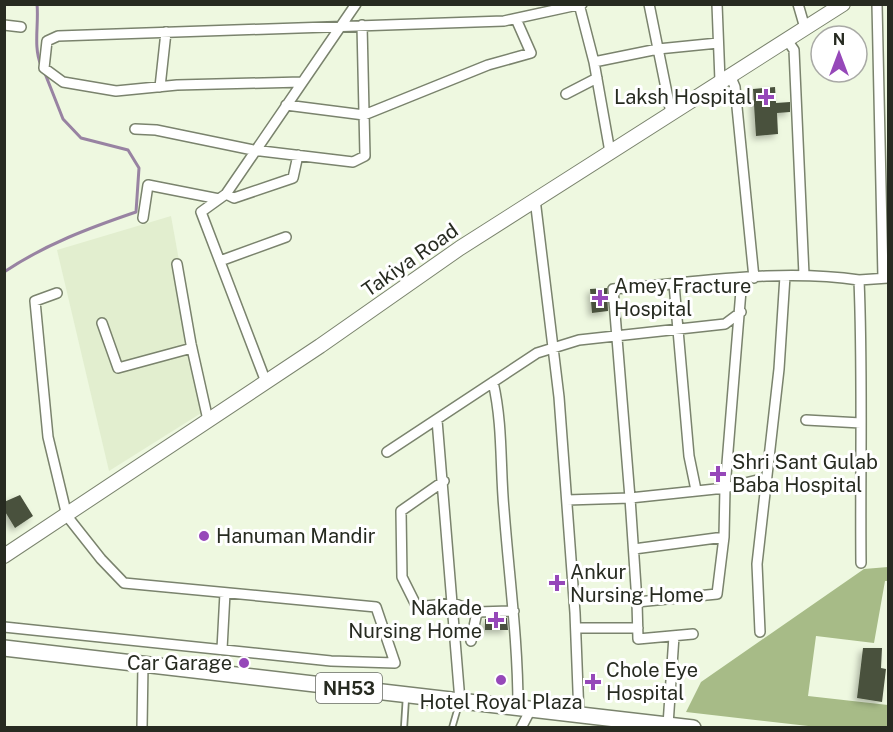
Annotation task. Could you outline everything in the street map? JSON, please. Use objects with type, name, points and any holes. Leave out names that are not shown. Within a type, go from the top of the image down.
[{"type":"highway","name":"NH53","points":[[4,648],[524,708],[613,723],[693,728]]},
{"type":"main road","name":"Takiya Road","points":[[4,556],[67,516],[535,200],[843,4]]},
{"type":"street","points":[[266,382],[201,212],[223,196],[356,4]]},
{"type":"street","points":[[526,4],[529,16]]},
{"type":"street","points":[[649,4],[671,112]]},
{"type":"street","points":[[717,4],[718,43],[725,78],[735,87],[754,278]]},
{"type":"street","points":[[798,4],[805,28]]},
{"type":"street","points":[[693,634],[638,639],[634,549],[613,289],[785,276],[828,276],[859,280],[886,278],[877,4]]},
{"type":"street","points":[[302,82],[160,87],[116,91],[63,82],[44,68],[47,41],[58,36],[516,19],[580,5],[594,62],[610,152]]},
{"type":"street","points":[[286,105],[363,115],[488,65],[531,53],[516,19]]},
{"type":"street","points":[[4,25],[21,27]]},
{"type":"street","points":[[135,129],[156,130],[254,150],[353,162],[366,156],[362,26]]},
{"type":"street","points":[[160,87],[166,32]]},
{"type":"street","points":[[787,40],[794,50],[804,276]]},
{"type":"street","points":[[594,62],[658,49],[718,43]]},
{"type":"street","points":[[566,94],[597,78]]},
{"type":"street","points":[[143,218],[148,185],[234,198],[293,178],[298,155]]},
{"type":"street","points":[[535,200],[553,348],[567,500],[576,628],[579,716]]},
{"type":"street","points":[[220,261],[286,237]]},
{"type":"street","points":[[177,264],[208,420]]},
{"type":"street","points":[[760,632],[757,564],[779,369],[785,276]]},
{"type":"street","points":[[637,602],[717,594],[724,537],[725,488],[742,278]]},
{"type":"street","points":[[859,280],[863,374],[861,563]]},
{"type":"street","points":[[675,284],[689,456],[696,490]]},
{"type":"street","points":[[4,627],[331,661],[395,663],[376,608],[124,583],[101,559],[67,516],[48,437],[35,301],[57,293]]},
{"type":"street","points":[[387,452],[537,353],[579,340],[725,324],[741,312]]},
{"type":"street","points":[[102,323],[118,368],[192,348]]},
{"type":"street","points":[[493,382],[499,410],[503,508],[524,708],[521,728]]},
{"type":"street","points":[[437,420],[444,481],[460,701]]},
{"type":"street","points":[[806,420],[861,423]]},
{"type":"street","points":[[567,500],[630,498],[725,488],[766,478]]},
{"type":"street","points":[[444,481],[401,511],[402,577],[417,607],[453,603],[477,612],[514,610]]},
{"type":"street","points":[[634,549],[724,537]]},
{"type":"street","points":[[222,650],[225,593]]},
{"type":"street","points":[[471,641],[477,612]]},
{"type":"street","points":[[576,628],[638,628]]},
{"type":"street","points":[[668,725],[674,636]]},
{"type":"street","points":[[142,728],[143,664]]},
{"type":"lane","points":[[404,728],[406,695]]},
{"type":"lane","points":[[452,728],[460,701]]},
{"type":"shaded area","points":[[171,216],[206,410],[109,471],[57,250]]},
{"type":"green space","points":[[888,567],[888,581],[885,581],[874,643],[816,636],[808,696],[888,705],[888,727],[817,727],[686,712],[701,682],[864,569]]},
{"type":"building","points":[[775,87],[776,103],[790,102],[790,112],[777,113],[778,134],[756,136],[753,89]]},
{"type":"building","points":[[607,288],[608,311],[592,313],[590,289]]},
{"type":"building","points":[[20,495],[33,516],[15,528],[4,510],[4,502]]},
{"type":"building","points":[[507,618],[508,630],[485,630],[485,619]]},
{"type":"building","points":[[863,648],[882,648],[881,668],[886,669],[882,702],[857,698]]},
{"type":"waterway","points":[[37,4],[37,43],[41,65]]},
{"type":"waterway","points":[[4,272],[68,238],[136,212],[139,168],[128,150],[81,138],[63,119],[44,71]]},
{"type":"place","name":"Laksh Hospital","points":[[766,97]]},
{"type":"place","name":"Amey Fracture Hospital","points":[[600,298]]},
{"type":"place","name":"Shri Sant Gulab Baba Hospital","points":[[718,474]]},
{"type":"place","name":"Hanuman Mandir","points":[[204,536]]},
{"type":"place","name":"Ankur Nursing Home","points":[[557,583]]},
{"type":"place","name":"Nakade Nursing Home","points":[[496,620]]},
{"type":"place","name":"Car Garage","points":[[244,663]]},
{"type":"place","name":"Hotel Royal Plaza","points":[[501,680]]},
{"type":"place","name":"Chole Eye Hospital","points":[[593,682]]}]
